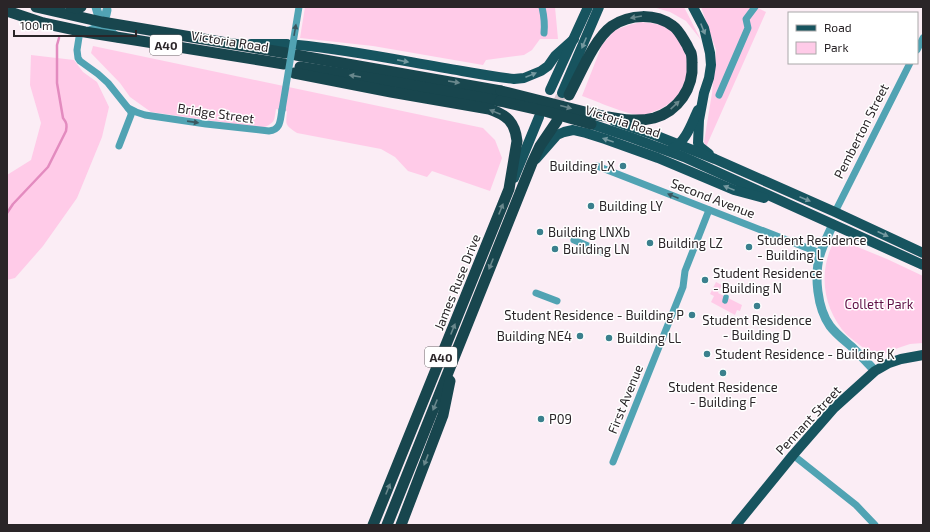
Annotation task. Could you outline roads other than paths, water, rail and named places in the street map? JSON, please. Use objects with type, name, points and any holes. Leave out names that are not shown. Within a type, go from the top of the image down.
[{"type":"highway","name":"Victoria Road","points":[[36,7],[122,26],[227,43],[290,59],[388,70],[501,96],[550,103],[592,119]]},
{"type":"highway","points":[[71,7],[81,7]]},
{"type":"highway","name":"Victoria Road","points":[[7,11],[43,23],[82,32],[213,52],[232,62],[290,59]]},
{"type":"highway","name":"A40","points":[[566,94],[593,48],[612,26],[626,19],[641,16],[659,19],[673,26],[683,38],[691,54],[693,70],[689,88],[680,102],[667,113],[653,118],[640,120],[615,118],[592,119]]},
{"type":"highway","name":"A40","points":[[290,59],[391,92],[490,109],[500,113],[508,119],[514,127],[517,141],[509,189]]},
{"type":"highway","name":"James Ruse Drive","points":[[387,525],[484,280],[532,164],[554,120]]},
{"type":"highway","name":"James Ruse Drive","points":[[374,525],[509,189]]},
{"type":"highway","points":[[403,523],[443,415],[451,374],[450,369]]},
{"type":"main road","points":[[550,90],[588,7]]},
{"type":"main road","points":[[566,94],[599,7]]},
{"type":"main road","points":[[663,148],[672,148],[679,145],[686,134],[709,78],[711,65],[710,53],[704,28],[693,7]]},
{"type":"main road","points":[[290,59],[321,47],[514,79],[524,78],[541,71],[548,66],[555,56],[574,39]]},
{"type":"main road","points":[[704,93],[698,143],[700,148],[715,159]]},
{"type":"main road","name":"James Ruse Drive","points":[[509,189],[539,117]]},
{"type":"main road","name":"Victoria Road","points":[[592,119],[635,128],[715,159],[923,253]]},
{"type":"main road","name":"Victoria Road","points":[[592,119],[696,162],[923,265]]},
{"type":"main road","points":[[532,164],[557,135],[573,130],[605,139],[658,158],[734,190],[793,206]]},
{"type":"main road","name":"Pennant Street","points":[[736,525],[793,455],[834,408],[875,371],[901,359],[921,356]]},
{"type":"street","points":[[96,7],[105,27],[120,38]]},
{"type":"street","name":"Bridge Street","points":[[82,32],[77,50],[79,60],[108,83],[128,108],[144,115],[268,132],[275,130],[279,126],[299,7]]},
{"type":"street","points":[[542,7],[545,26],[544,33]]},
{"type":"street","points":[[719,95],[748,28],[746,19],[755,7]]},
{"type":"street","points":[[82,32],[96,28],[106,17],[106,9]]},
{"type":"street","points":[[106,9],[122,26]]},
{"type":"street","points":[[918,48],[923,38]]},
{"type":"street","name":"Pemberton Street","points":[[835,212],[909,64]]},
{"type":"street","points":[[119,146],[131,115],[128,108]]},
{"type":"street","name":"Second Avenue","points":[[597,166],[820,253]]},
{"type":"street","name":"First Avenue","points":[[613,462],[683,286],[685,271],[709,210]]},
{"type":"street","points":[[833,224],[820,253],[818,264],[818,288],[823,312],[829,324],[875,371]]},
{"type":"street","points":[[574,240],[602,252]]},
{"type":"street","points":[[536,293],[557,301]]},
{"type":"street","points":[[793,455],[856,505],[875,525]]},
{"type":"waterway","points":[[7,213],[13,204],[48,167],[66,131],[67,127],[63,118],[57,83],[57,45],[59,38]]},
{"type":"tunnel","points":[[551,119],[562,93]]},
{"type":"place","name":"Building LX","points":[[623,166]]},
{"type":"place","name":"Building LY","points":[[591,206]]},
{"type":"place","name":"Building LNXb","points":[[540,232]]},
{"type":"place","name":"Building LZ","points":[[650,243]]},
{"type":"place","name":"Student Residence - Building L","points":[[749,247]]},
{"type":"place","name":"Building LN","points":[[555,249]]},
{"type":"place","name":"Student Residence - Building N","points":[[705,280]]},
{"type":"place","name":"Student Residence - Building D","points":[[757,306]]},
{"type":"place","name":"Student Residence - Building P","points":[[692,315]]},
{"type":"place","name":"Building NE4","points":[[580,336]]},
{"type":"place","name":"Building LL","points":[[609,338]]},
{"type":"place","name":"Student Residence - Building K","points":[[707,354]]},
{"type":"place","name":"Student Residence - Building F","points":[[723,373]]},
{"type":"place","name":"P09","points":[[541,419]]},
{"type":"park label","name":"Collett Park","points":[[879,304]]}]
